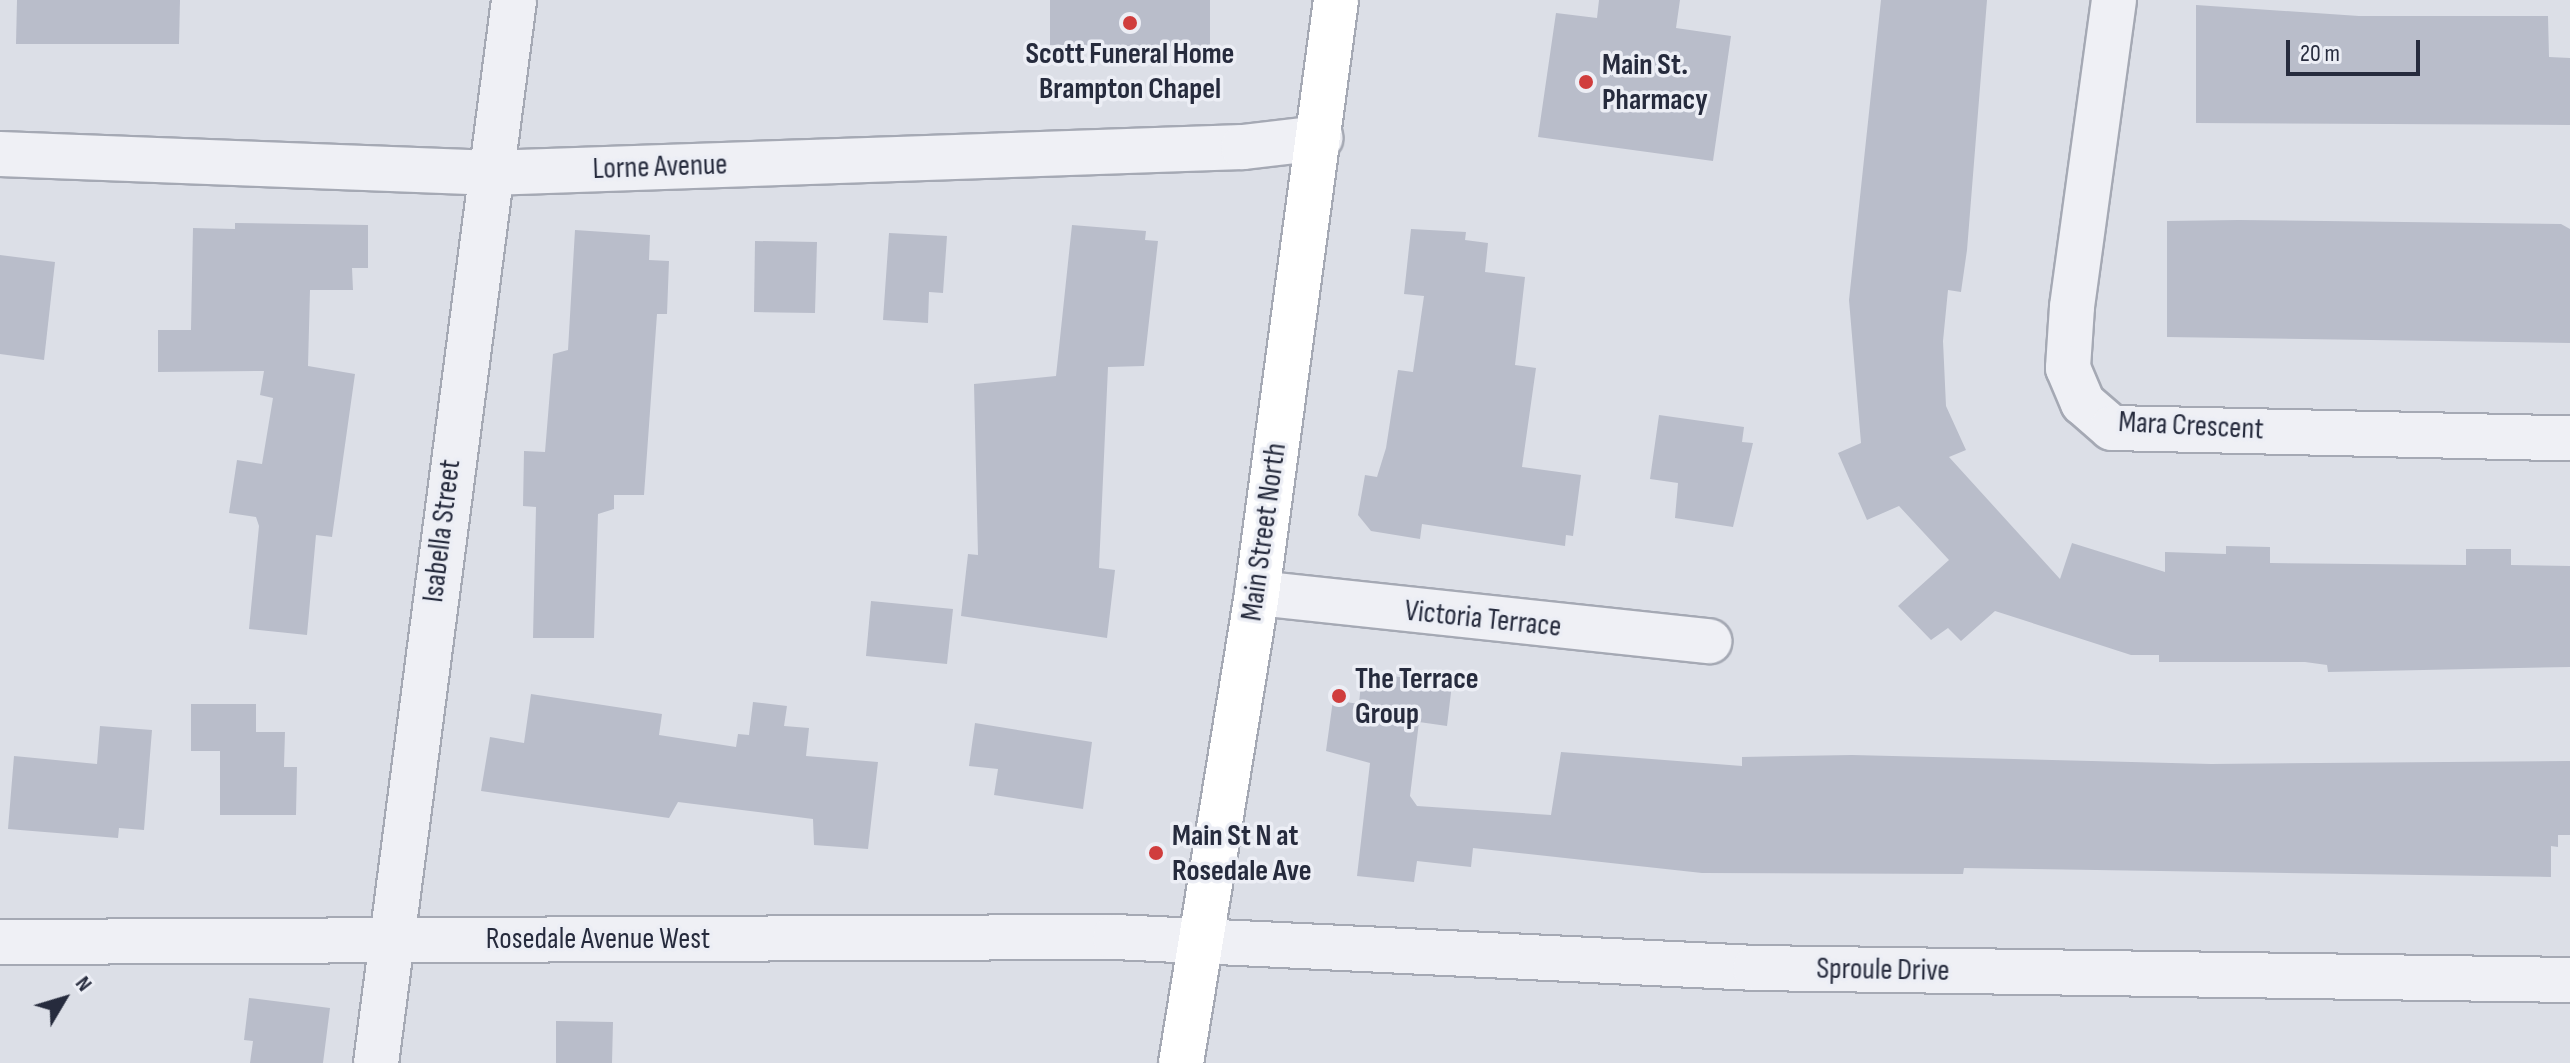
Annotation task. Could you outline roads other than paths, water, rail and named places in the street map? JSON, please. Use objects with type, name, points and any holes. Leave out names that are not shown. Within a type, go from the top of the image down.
[{"type":"main road","name":"Main Street North","points":[[1181,1063],[1197,942],[1257,593],[1336,0]]},
{"type":"street","name":"Isabella Street","points":[[376,1063],[389,939],[514,0]]},
{"type":"street","name":"Mara Crescent","points":[[2114,0],[2072,307],[2068,368],[2083,403],[2112,428],[2570,438]]},
{"type":"street","name":"Lorne Avenue","points":[[0,154],[489,173],[1235,148],[1320,138]]},
{"type":"street","name":"Victoria Terrace","points":[[1257,593],[1709,641]]},
{"type":"street","name":"Rosedale Avenue West","points":[[0,942],[389,939],[1197,942]]},
{"type":"street","name":"Sproule Drive","points":[[1197,942],[1755,968],[2570,980]]},
{"type":"place","name":"Scott Funeral Home Brampton Chapel","points":[[1130,23]]},
{"type":"place","name":"Main St. Pharmacy","points":[[1586,82]]},
{"type":"place","name":"The Terrace Group","points":[[1339,696]]},
{"type":"place","name":"Main St N at Rosedale Ave","points":[[1156,853]]}]
